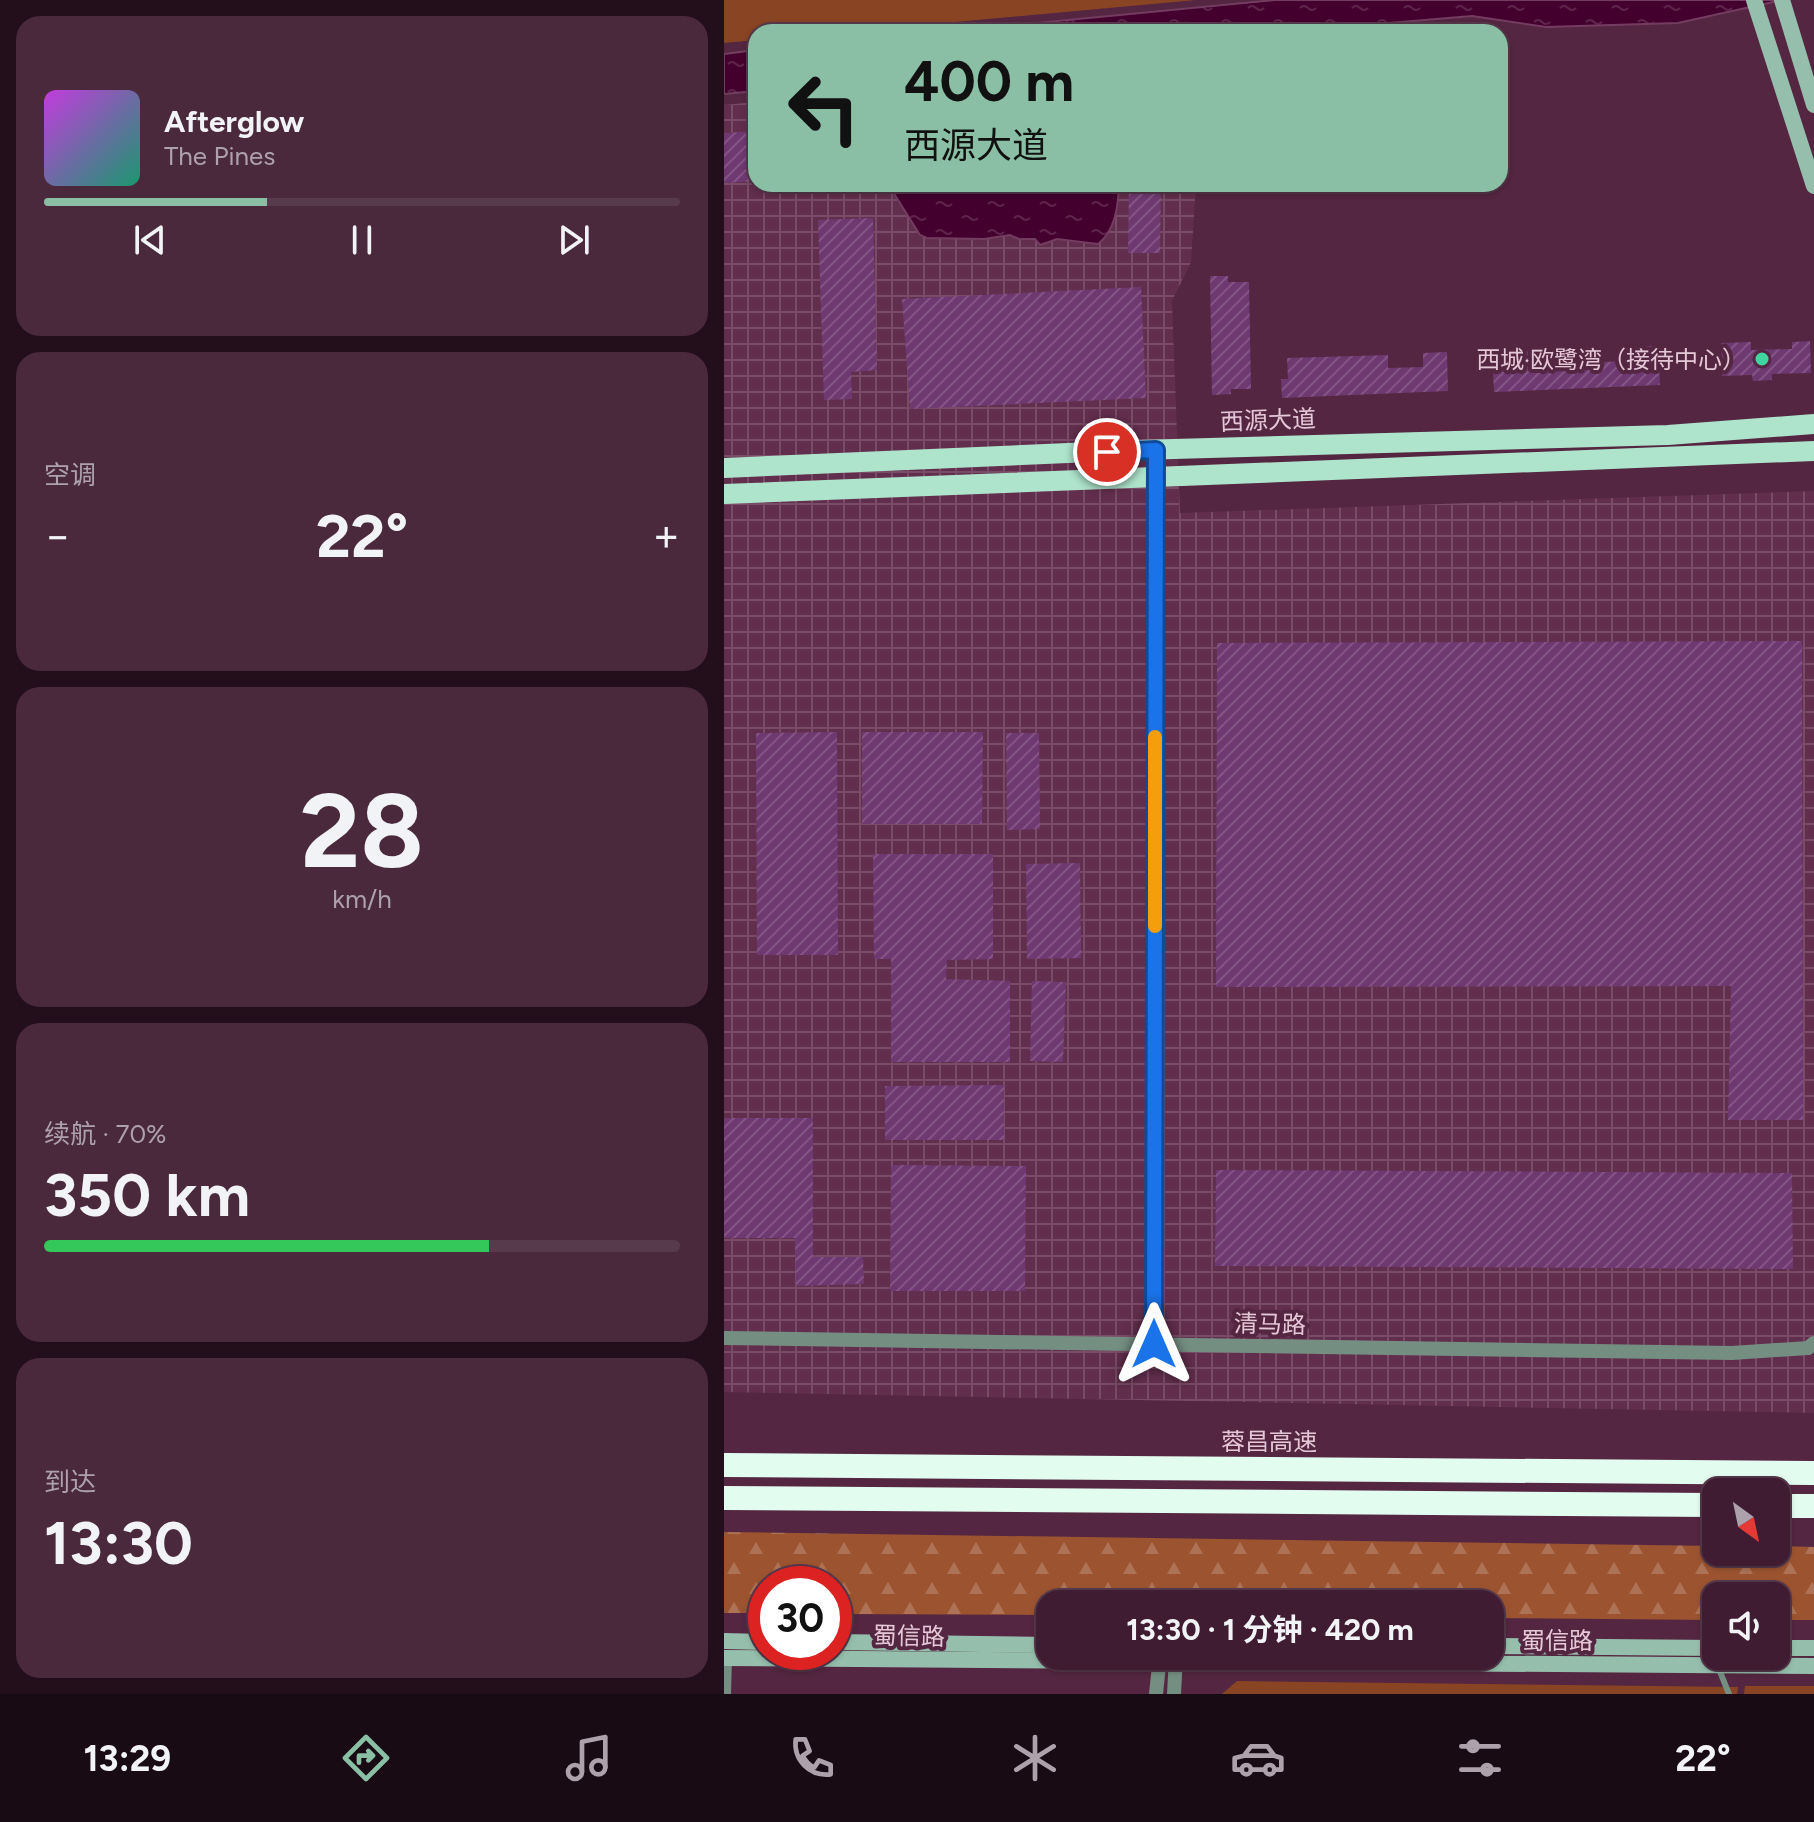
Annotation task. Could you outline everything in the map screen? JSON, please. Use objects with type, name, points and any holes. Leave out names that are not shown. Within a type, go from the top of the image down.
[{"type":"highway","name":"蓉昌高速","points":[[724,1465],[1814,1473]]},
{"type":"highway","points":[[724,1498],[1702,1505]]},
{"type":"highway","points":[[1790,1506],[1814,1506]]},
{"type":"main road","points":[[1754,0],[1814,186]]},
{"type":"main road","points":[[1782,0],[1814,105]]},
{"type":"main road","name":"西源大道","points":[[724,468],[1156,450],[1652,435],[1814,424]]},
{"type":"main road","points":[[724,494],[1814,451]]},
{"type":"main road","name":"蜀信路","points":[[852,1642],[1036,1645]]},
{"type":"main road","points":[[725,1650],[748,1646]]},
{"type":"main road","name":"蜀信路","points":[[1504,1646],[1702,1648]]},
{"type":"main road","points":[[1790,1648],[1814,1648]]},
{"type":"main road","name":"蜀信路","points":[[725,1650],[1036,1656]]},
{"type":"main road","name":"蜀信路","points":[[1504,1663],[1702,1665]]},
{"type":"main road","name":"蜀信路","points":[[1790,1666],[1814,1666]]},
{"type":"street","points":[[1154,1344],[1156,450]]},
{"type":"street","name":"清马路","points":[[724,1338],[1732,1353],[1808,1348],[1814,1343]]},
{"type":"street","points":[[725,1650],[727,1694]]},
{"type":"street","points":[[1156,1694],[1164,1670]]},
{"type":"street","points":[[1170,1670],[1174,1694]]},
{"type":"lane","points":[[1719,1670],[1729,1694]]},
{"type":"shaded area","points":[[724,0],[1196,0],[934,24],[748,24],[748,41],[724,43]]},
{"type":"shaded area","points":[[748,103],[748,192],[1195,192],[1191,262],[1172,301],[1180,513],[1814,491],[1814,1413],[724,1392],[724,105]]},
{"type":"shaded area","points":[[1237,1681],[1738,1687],[1737,1694],[1222,1694]]},
{"type":"shaded area","points":[[1745,1686],[1814,1686],[1814,1694],[1744,1694]]},
{"type":"green space","points":[[724,1532],[1702,1546],[1702,1566],[1790,1566],[1790,1546],[1814,1547],[1814,1620],[1790,1620],[1790,1582],[1702,1582],[1702,1620],[1504,1618],[1504,1590],[1036,1590],[1036,1615],[852,1614],[852,1566],[748,1566],[748,1613],[724,1613]]},
{"type":"water","points":[[1275,0],[1782,0],[1678,23],[1546,27],[1472,16],[1377,24],[1028,24]]},
{"type":"water","points":[[748,51],[748,92],[724,94],[724,54]]},
{"type":"water","points":[[893,192],[1118,192],[1112,225],[1098,244],[1057,239],[1040,245],[1035,239],[1019,239],[1010,235],[984,239],[927,238],[920,235]]},
{"type":"building","points":[[748,132],[748,182],[724,183],[724,133]]},
{"type":"building","points":[[1129,192],[1161,192],[1160,253],[1128,253]]},
{"type":"building","points":[[873,218],[877,370],[851,372],[852,399],[824,400],[818,220]]},
{"type":"building","points":[[1210,276],[1228,276],[1228,282],[1249,282],[1251,389],[1231,389],[1231,394],[1212,395]]},
{"type":"building","points":[[1141,287],[1146,398],[910,409],[902,299]]},
{"type":"building","points":[[1810,341],[1811,373],[1772,374],[1772,380],[1753,381],[1752,375],[1722,376],[1721,343],[1751,342],[1751,350],[1792,349],[1792,342]]},
{"type":"building","points":[[1658,346],[1660,385],[1494,392],[1493,373],[1500,373],[1499,352],[1599,348],[1600,362],[1635,361],[1635,347]]},
{"type":"building","points":[[1447,352],[1448,391],[1282,398],[1281,379],[1288,379],[1287,358],[1388,355],[1388,368],[1423,367],[1423,353]]},
{"type":"building","points":[[1802,641],[1803,1120],[1728,1120],[1731,986],[1216,987],[1217,643]]},
{"type":"building","points":[[837,732],[838,955],[757,955],[756,733]]},
{"type":"building","points":[[862,732],[983,732],[982,824],[862,824]]},
{"type":"building","points":[[1006,733],[1039,733],[1040,829],[1007,830]]},
{"type":"building","points":[[873,854],[993,854],[993,959],[947,960],[946,979],[1010,981],[1010,1062],[891,1062],[891,959],[874,959]]},
{"type":"building","points":[[1080,863],[1081,958],[1027,959],[1026,864]]},
{"type":"building","points":[[1032,981],[1066,982],[1063,1062],[1030,1061]]},
{"type":"building","points":[[1004,1085],[1004,1140],[885,1140],[885,1086]]},
{"type":"building","points":[[724,1118],[813,1118],[813,1257],[863,1257],[864,1284],[796,1286],[795,1238],[724,1238]]},
{"type":"building","points":[[891,1165],[1026,1166],[1025,1291],[890,1291]]},
{"type":"building","points":[[1216,1170],[1792,1173],[1793,1269],[1215,1266]]},
{"type":"slow traffic","points":[[1155,737],[1155,926]]},
{"type":"place","name":"西城·欧鹭湾（接待中心）","points":[[1762,359]]},
{"type":"route","points":[[1107,452],[1156,450],[1154,1344]]}]
